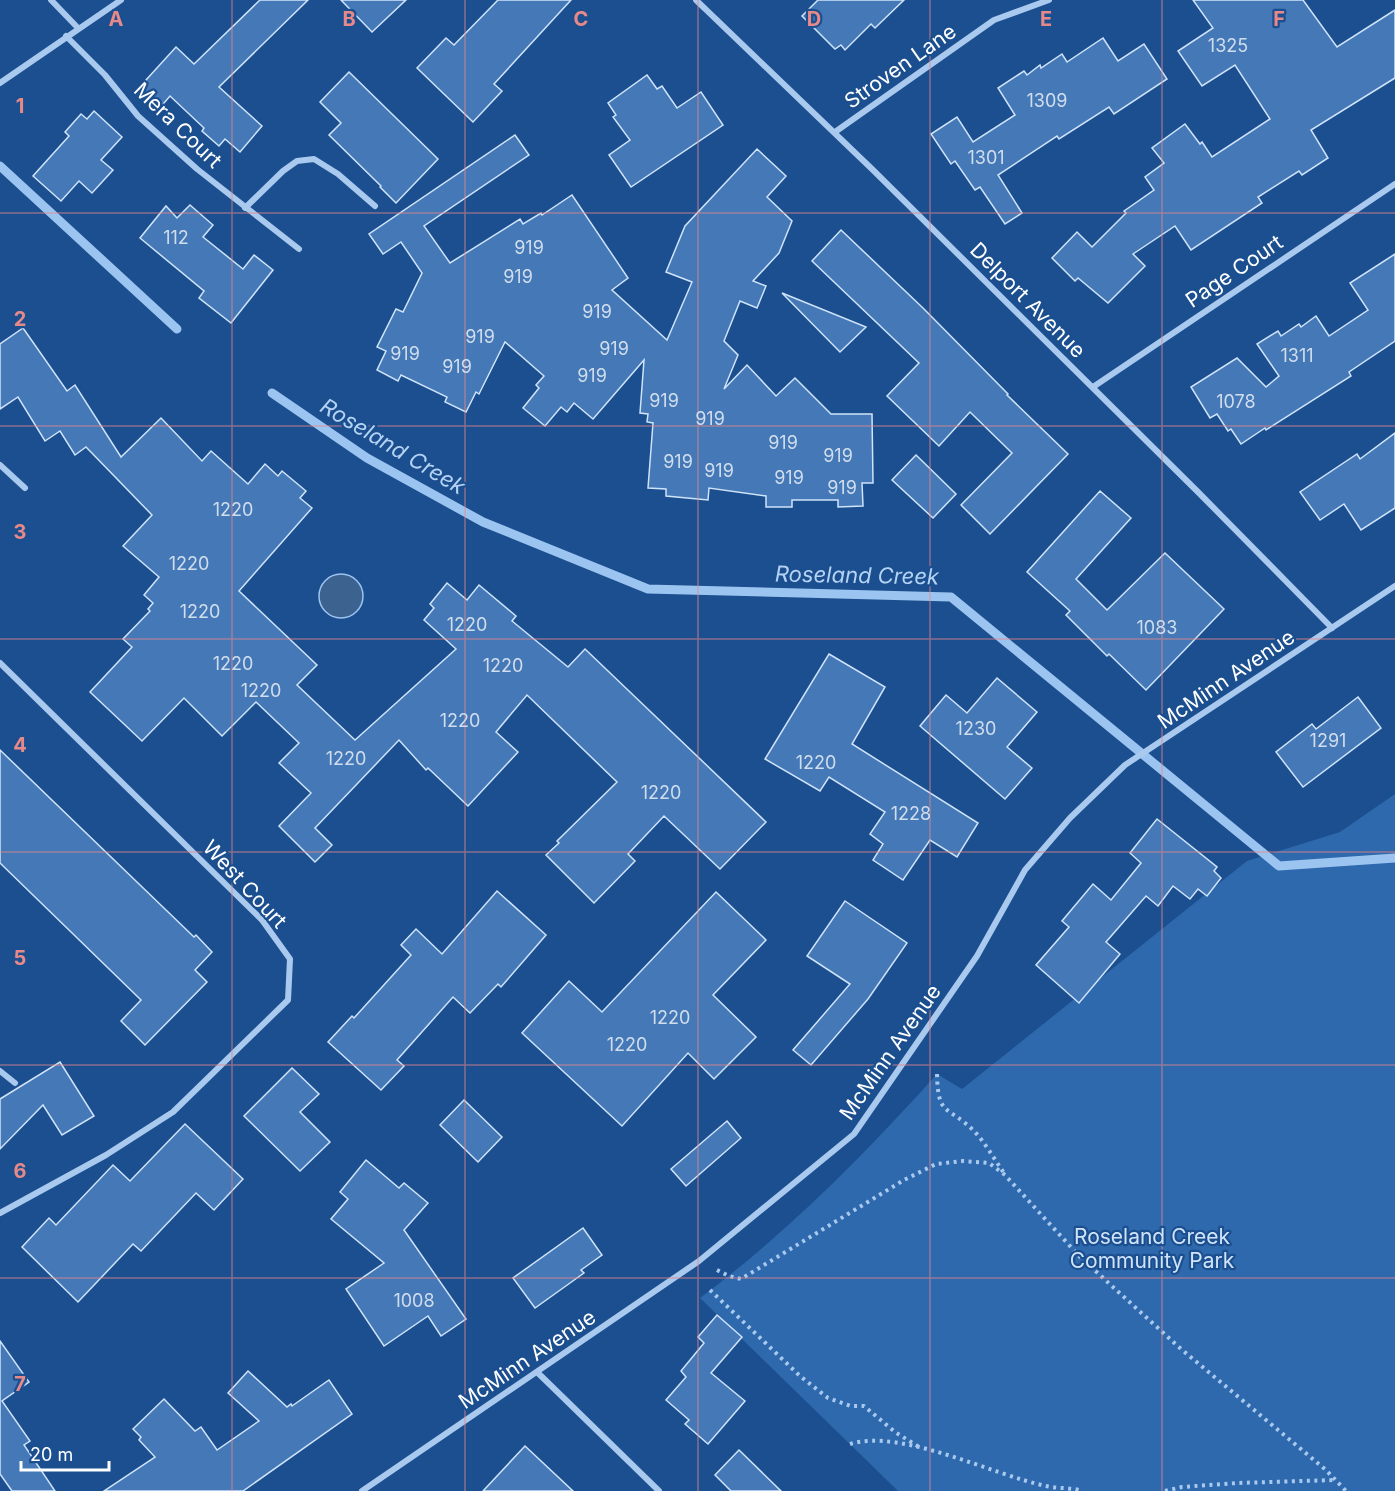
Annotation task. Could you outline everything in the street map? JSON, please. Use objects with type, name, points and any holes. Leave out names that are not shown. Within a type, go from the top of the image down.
[{"type":"street","points":[[51,0],[78,28]]},
{"type":"street","points":[[0,83],[121,0]]},
{"type":"street","name":"Delport Avenue","points":[[696,0],[835,132],[1332,628]]},
{"type":"street","name":"Stroven Lane","points":[[835,132],[994,20],[1049,0]]},
{"type":"street","name":"Mera Court","points":[[66,36],[105,75],[138,116],[197,169],[299,249]]},
{"type":"street","points":[[245,208],[283,171],[297,161],[315,159],[338,174],[375,206]]},
{"type":"street","name":"Page Court","points":[[1093,387],[1395,184]]},
{"type":"street","points":[[0,465],[25,488]]},
{"type":"street","name":"McMinn Avenue","points":[[362,1491],[699,1261],[855,1134],[977,956],[1025,870],[1070,818],[1125,765],[1395,586]]},
{"type":"street","name":"West Court","points":[[0,663],[262,920],[290,959],[288,1000],[173,1112],[106,1155],[0,1213]]},
{"type":"street","points":[[0,1071],[15,1083]]},
{"type":"street","points":[[537,1372],[659,1491]]},
{"type":"path","points":[[937,1074],[938,1093],[944,1108],[974,1131],[1005,1175],[1079,1256],[1181,1349],[1336,1480],[1346,1491]]},
{"type":"path","points":[[699,1261],[729,1276],[741,1279],[904,1180],[936,1164],[963,1161],[989,1163],[1005,1175]]},
{"type":"path","points":[[710,1290],[800,1376],[828,1398],[851,1406],[864,1406],[895,1432],[919,1447]]},
{"type":"path","points":[[850,1444],[873,1439],[919,1447],[1046,1486],[1082,1491]]},
{"type":"path","points":[[1165,1491],[1182,1487],[1237,1483],[1336,1480]]},
{"type":"green space","name":"Roseland Creek Community Park","points":[[1395,794],[1395,1491],[898,1491],[700,1298],[764,1247],[824,1192],[937,1074],[962,1089],[1247,861],[1340,832]]},
{"type":"shaded area","points":[[341,574],[350,575],[357,580],[362,587],[362,605],[357,612],[350,617],[341,618],[332,617],[325,612],[320,605],[319,596],[320,587],[325,580],[332,575]]},
{"type":"building","points":[[260,0],[308,0],[219,87],[262,126],[240,152],[225,139],[219,146],[202,131],[204,128],[170,96],[158,110],[136,91],[176,47],[194,64]]},
{"type":"building","points":[[341,0],[406,0],[372,32]]},
{"type":"building","points":[[498,0],[571,0],[494,84],[502,91],[473,122],[417,68],[446,38],[454,45]]},
{"type":"building","points":[[818,0],[904,0],[875,28],[871,24],[845,50],[841,45],[835,49],[802,16]]},
{"type":"building","points":[[1193,0],[1303,0],[1337,47],[1395,10],[1395,78],[1311,130],[1328,158],[1302,175],[1299,171],[1258,197],[1262,203],[1191,250],[1175,226],[1133,254],[1145,266],[1108,303],[1078,278],[1075,281],[1052,258],[1077,232],[1092,247],[1126,213],[1124,211],[1154,190],[1145,177],[1164,163],[1152,148],[1185,124],[1212,157],[1270,119],[1235,65],[1202,86],[1178,51],[1213,28]]},
{"type":"building","points":[[1103,38],[1118,61],[1144,44],[1167,79],[1114,114],[1109,107],[1059,139],[1057,136],[998,175],[1022,213],[1005,224],[980,187],[975,190],[955,161],[951,164],[931,134],[957,117],[973,142],[1015,115],[998,88],[1024,71],[1027,75],[1040,65],[1041,68],[1062,54],[1067,62]]},
{"type":"building","points":[[349,72],[438,159],[396,203],[329,135],[341,123],[320,102]]},
{"type":"building","points":[[647,75],[657,89],[662,86],[677,108],[701,92],[723,125],[631,187],[609,155],[630,140],[613,117],[616,115],[608,103]]},
{"type":"building","points":[[94,111],[122,137],[101,160],[113,170],[92,193],[79,181],[61,201],[33,176],[69,136],[65,132],[81,114],[87,119]]},
{"type":"building","points":[[515,135],[529,155],[424,226],[450,263],[520,219],[523,224],[541,213],[542,215],[572,195],[628,278],[612,290],[667,340],[692,282],[666,272],[685,226],[757,149],[786,176],[767,197],[792,221],[779,253],[753,281],[766,286],[757,308],[740,301],[724,341],[738,355],[724,389],[747,365],[776,396],[795,378],[831,414],[872,414],[873,483],[862,483],[863,506],[838,507],[838,500],[792,500],[792,507],[766,507],[766,496],[709,488],[708,500],[666,496],[666,489],[648,488],[653,423],[647,422],[648,414],[640,413],[644,360],[593,419],[574,403],[567,412],[561,407],[545,426],[523,408],[539,388],[536,385],[544,376],[505,342],[479,394],[476,392],[466,412],[445,402],[447,397],[401,375],[398,381],[377,370],[386,351],[377,347],[396,309],[403,312],[422,273],[401,242],[383,254],[369,234]]},
{"type":"building","points":[[190,205],[213,225],[203,237],[243,269],[254,255],[273,270],[231,323],[199,298],[204,291],[140,238],[166,206],[177,218]]},
{"type":"building","points":[[841,230],[923,308],[1068,454],[990,534],[961,505],[1012,453],[970,412],[939,446],[887,396],[919,363],[812,261]]},
{"type":"building","points":[[1395,254],[1395,341],[1349,372],[1351,376],[1241,444],[1231,429],[1228,431],[1217,414],[1210,418],[1191,387],[1237,358],[1266,387],[1279,376],[1257,344],[1278,331],[1281,336],[1299,324],[1301,327],[1316,316],[1329,336],[1368,310],[1350,283]]},
{"type":"building","points":[[782,293],[866,327],[840,352]]},
{"type":"building","points":[[23,328],[67,391],[75,385],[121,457],[161,418],[202,461],[211,451],[248,484],[265,464],[278,476],[282,471],[306,491],[300,498],[312,508],[239,591],[317,665],[297,685],[355,740],[456,649],[424,620],[434,608],[430,604],[447,583],[467,600],[479,585],[516,616],[512,621],[568,667],[585,649],[766,822],[720,869],[664,816],[628,854],[635,861],[594,903],[546,855],[559,843],[557,841],[617,782],[527,695],[496,732],[518,752],[468,806],[428,768],[426,770],[399,740],[315,828],[332,845],[315,862],[279,826],[311,793],[279,763],[299,743],[256,702],[222,736],[184,698],[142,741],[90,692],[132,647],[123,639],[150,611],[148,609],[153,603],[144,595],[159,577],[123,546],[152,515],[86,447],[75,455],[60,431],[45,441],[18,397],[0,409],[0,344]]},
{"type":"building","points":[[1395,433],[1395,508],[1361,530],[1344,504],[1320,520],[1300,492],[1357,454],[1360,459]]},
{"type":"building","points":[[916,455],[956,494],[933,518],[892,480]]},
{"type":"building","points":[[1100,491],[1131,518],[1076,579],[1107,610],[1165,553],[1224,609],[1146,690],[1109,654],[1107,656],[1066,615],[1070,611],[1027,572]]},
{"type":"building","points":[[829,654],[885,687],[852,744],[978,823],[957,857],[930,840],[903,880],[873,860],[883,844],[870,834],[885,812],[829,777],[820,791],[765,759]]},
{"type":"building","points":[[997,678],[1037,712],[1007,747],[1032,768],[1005,799],[920,726],[946,695],[967,713]]},
{"type":"building","points":[[1358,697],[1381,728],[1303,787],[1276,752],[1312,724],[1316,729]]},
{"type":"building","points":[[0,750],[212,952],[195,970],[207,982],[145,1045],[121,1021],[141,1000],[0,863]]},
{"type":"building","points":[[1157,819],[1217,867],[1214,871],[1221,878],[1207,896],[1198,889],[1190,899],[1173,886],[1158,906],[1146,896],[1106,942],[1120,954],[1079,1003],[1036,965],[1069,927],[1062,921],[1093,884],[1111,900],[1141,863],[1130,853]]},
{"type":"building","points":[[497,891],[546,935],[501,987],[498,984],[470,1013],[453,997],[397,1060],[404,1066],[381,1090],[328,1042],[352,1016],[354,1018],[411,955],[401,945],[416,929],[442,954]]},
{"type":"building","points":[[716,892],[766,940],[713,995],[756,1037],[714,1079],[688,1053],[622,1126],[522,1033],[569,981],[602,1012]]},
{"type":"building","points":[[845,901],[907,943],[868,999],[811,1065],[793,1050],[850,984],[807,956]]},
{"type":"building","points":[[60,1062],[94,1116],[62,1135],[43,1105],[0,1149],[0,1099]]},
{"type":"building","points":[[292,1068],[319,1094],[300,1112],[330,1142],[300,1171],[244,1116]]},
{"type":"building","points":[[464,1100],[502,1137],[478,1162],[440,1125]]},
{"type":"building","points":[[727,1121],[741,1138],[686,1186],[671,1169]]},
{"type":"building","points":[[185,1124],[243,1179],[214,1210],[196,1193],[141,1251],[133,1244],[78,1302],[22,1247],[49,1218],[56,1225],[113,1165],[130,1181]]},
{"type":"building","points":[[366,1160],[399,1188],[404,1183],[428,1203],[404,1230],[466,1319],[441,1336],[428,1316],[384,1346],[346,1289],[384,1263],[331,1219],[348,1199],[340,1192]]},
{"type":"building","points":[[583,1228],[602,1255],[581,1270],[584,1273],[535,1308],[513,1278]]},
{"type":"building","points":[[717,1315],[742,1337],[711,1373],[745,1401],[708,1444],[685,1424],[689,1420],[666,1400],[686,1377],[681,1371],[704,1343],[698,1337]]},
{"type":"building","points":[[0,1341],[29,1382],[2,1401],[30,1441],[24,1445],[55,1491],[12,1491],[0,1474]]},
{"type":"building","points":[[248,1371],[287,1407],[291,1404],[292,1406],[329,1380],[352,1414],[243,1491],[104,1491],[155,1457],[139,1440],[141,1437],[133,1429],[164,1399],[195,1431],[201,1427],[217,1450],[259,1421],[228,1393]]},
{"type":"building","points":[[525,1446],[573,1491],[483,1491]]},
{"type":"building","points":[[739,1450],[781,1491],[731,1491],[715,1475]]},
{"type":"waterway","name":"Roseland Creek","points":[[0,166],[177,329]]},
{"type":"waterway","name":"Roseland Creek","points":[[272,393],[367,458],[483,522],[648,589],[951,597],[1279,866],[1395,858]]}]
